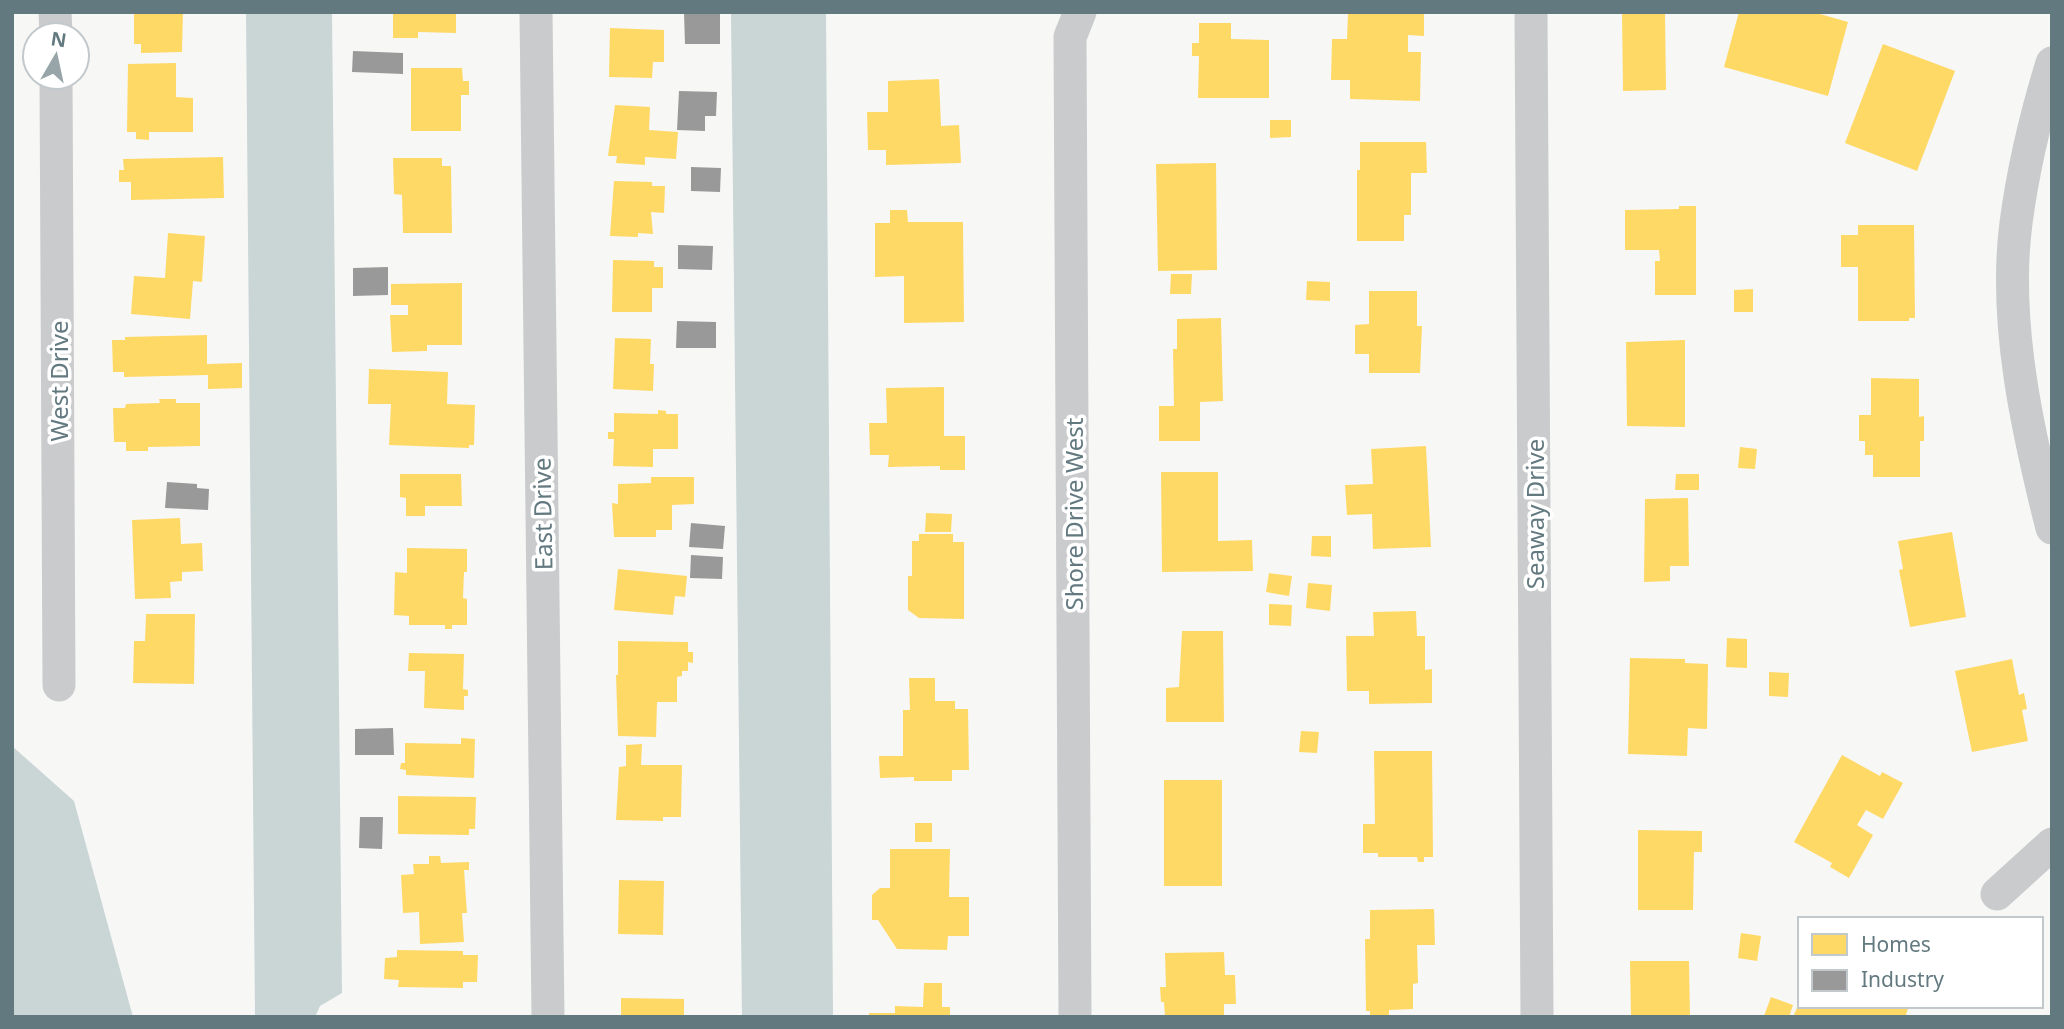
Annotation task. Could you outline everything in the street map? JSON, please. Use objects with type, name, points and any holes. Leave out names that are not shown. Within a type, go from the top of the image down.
[{"type":"street","name":"East Drive","points":[[536,12],[548,1017]]},
{"type":"street","name":"Shore Drive West","points":[[1075,1017],[1070,37],[1080,12]]},
{"type":"street","name":"Seaway Drive","points":[[1531,12],[1537,1017]]},
{"type":"street","points":[[2052,63],[2039,106],[2016,224],[2013,306],[2032,449],[2052,528]]},
{"type":"street","name":"West Drive","points":[[56,91],[59,685]]},
{"type":"street","points":[[1997,894],[2052,844]]},
{"type":"shaded area","points":[[246,12],[332,12],[342,993],[320,1006],[315,1017],[255,1017]]},
{"type":"shaded area","points":[[731,12],[826,12],[833,1017],[742,1017]]},
{"type":"shaded area","points":[[12,746],[74,801],[133,1017],[12,1017]]},
{"type":"building: Homes","points":[[134,12],[183,12],[182,52],[141,53],[141,44],[134,44]]},
{"type":"building: Homes","points":[[393,12],[456,12],[456,33],[418,32],[418,38],[393,38]]},
{"type":"building: Homes","points":[[1348,12],[1424,12],[1424,36],[1408,35],[1408,52],[1421,52],[1420,101],[1350,99],[1350,80],[1331,80],[1332,39],[1347,39]]},
{"type":"building: Homes","points":[[1622,12],[1665,12],[1666,90],[1623,91]]},
{"type":"building: Homes","points":[[1739,12],[1813,12],[1848,22],[1828,96],[1724,67]]},
{"type":"building: Homes","points":[[1199,23],[1231,23],[1231,39],[1269,40],[1269,98],[1198,98],[1199,56],[1192,56],[1192,43],[1199,43]]},
{"type":"building: Homes","points":[[610,28],[664,30],[664,62],[653,62],[652,78],[609,77]]},
{"type":"building: Homes","points":[[1883,44],[1955,71],[1917,171],[1845,143]]},
{"type":"building: Homes","points":[[176,63],[176,97],[193,98],[193,132],[149,132],[149,140],[136,139],[136,132],[127,132],[128,64]]},
{"type":"building: Homes","points":[[411,68],[462,68],[463,81],[469,81],[469,95],[461,95],[461,131],[411,131]]},
{"type":"building: Homes","points":[[939,79],[941,126],[959,125],[961,163],[886,165],[886,150],[868,150],[867,112],[888,112],[888,81]]},
{"type":"building: Homes","points":[[615,105],[650,107],[649,130],[678,132],[676,159],[645,157],[645,165],[616,163],[617,156],[608,156]]},
{"type":"building: Homes","points":[[1270,120],[1291,120],[1291,137],[1270,138]]},
{"type":"building: Homes","points":[[1360,142],[1426,142],[1427,173],[1411,173],[1411,215],[1404,215],[1404,241],[1357,241],[1357,170],[1360,170]]},
{"type":"building: Homes","points":[[223,157],[224,198],[131,200],[131,182],[119,182],[119,170],[124,170],[123,159]]},
{"type":"building: Homes","points":[[393,158],[442,158],[442,166],[451,166],[452,233],[403,233],[402,195],[394,194]]},
{"type":"building: Homes","points":[[1216,163],[1217,270],[1158,271],[1156,164]]},
{"type":"building: Homes","points":[[614,181],[652,182],[652,186],[665,186],[664,213],[651,212],[653,234],[638,233],[638,237],[610,236]]},
{"type":"building: Homes","points":[[1679,206],[1696,206],[1696,295],[1655,295],[1655,261],[1660,261],[1659,250],[1625,250],[1625,210],[1679,209]]},
{"type":"building: Homes","points":[[890,210],[907,210],[908,222],[963,222],[964,322],[904,323],[904,276],[875,277],[875,223],[890,223]]},
{"type":"building: Homes","points":[[1858,225],[1914,225],[1915,318],[1909,318],[1909,321],[1858,321],[1858,267],[1841,267],[1841,235],[1858,235]]},
{"type":"building: Homes","points":[[168,233],[205,236],[202,282],[193,281],[190,319],[131,314],[134,276],[165,278]]},
{"type":"building: Homes","points":[[613,260],[654,261],[654,267],[663,267],[663,288],[652,288],[652,312],[612,312]]},
{"type":"building: Homes","points":[[1171,274],[1192,274],[1191,294],[1170,294]]},
{"type":"building: Homes","points":[[1307,281],[1330,282],[1330,301],[1306,300]]},
{"type":"building: Homes","points":[[462,283],[462,345],[427,345],[427,351],[392,352],[390,315],[408,315],[408,305],[391,305],[391,284]]},
{"type":"building: Homes","points":[[1753,289],[1753,312],[1734,312],[1734,290]]},
{"type":"building: Homes","points":[[1369,291],[1417,291],[1417,326],[1422,326],[1420,373],[1369,373],[1369,354],[1355,354],[1355,325],[1369,324]]},
{"type":"building: Homes","points":[[1221,318],[1223,401],[1200,402],[1200,441],[1159,441],[1159,406],[1174,406],[1173,349],[1177,349],[1177,319]]},
{"type":"building: Homes","points":[[207,335],[207,364],[242,363],[242,388],[208,389],[208,375],[124,377],[124,372],[113,372],[112,340],[125,340],[125,337]]},
{"type":"building: Homes","points":[[615,338],[651,339],[653,391],[613,389]]},
{"type":"building: Homes","points":[[1685,340],[1685,427],[1627,426],[1626,342]]},
{"type":"building: Homes","points":[[369,369],[448,372],[447,404],[475,405],[474,445],[469,445],[469,448],[389,445],[391,404],[368,404]]},
{"type":"building: Homes","points":[[1871,378],[1919,379],[1919,417],[1924,416],[1924,441],[1920,441],[1920,477],[1873,477],[1873,455],[1865,455],[1865,441],[1859,441],[1859,415],[1871,415]]},
{"type":"building: Homes","points":[[944,387],[944,436],[965,436],[965,470],[940,470],[940,466],[888,467],[889,455],[870,455],[869,423],[887,423],[886,388]]},
{"type":"building: Homes","points":[[159,399],[176,399],[176,403],[200,403],[200,446],[148,447],[148,451],[126,451],[126,442],[114,442],[113,408],[125,408],[126,404],[160,403]]},
{"type":"building: Homes","points":[[658,410],[666,411],[666,414],[678,414],[678,449],[653,449],[653,467],[613,466],[614,439],[608,439],[608,432],[614,432],[614,413],[658,414]]},
{"type":"building: Homes","points":[[1426,446],[1431,547],[1373,549],[1372,514],[1347,515],[1345,485],[1373,484],[1371,449]]},
{"type":"building: Homes","points":[[1740,447],[1757,449],[1755,469],[1738,468]]},
{"type":"building: Homes","points":[[1161,472],[1218,472],[1218,541],[1252,540],[1253,571],[1162,572]]},
{"type":"building: Homes","points":[[400,474],[461,474],[462,506],[425,506],[425,516],[406,516],[406,498],[400,497]]},
{"type":"building: Homes","points":[[1676,474],[1699,474],[1699,490],[1675,490]]},
{"type":"building: Homes","points":[[651,477],[694,477],[694,504],[672,505],[672,530],[656,530],[656,537],[614,537],[612,503],[618,504],[618,484],[651,483]]},
{"type":"building: Homes","points":[[1688,498],[1689,566],[1670,566],[1670,581],[1644,582],[1645,499]]},
{"type":"building: Homes","points":[[926,513],[952,514],[951,532],[925,532]]},
{"type":"building: Homes","points":[[180,518],[181,544],[202,543],[203,571],[182,572],[182,581],[170,582],[171,598],[135,599],[132,520]]},
{"type":"building: Homes","points":[[1952,532],[1966,617],[1910,627],[1899,570],[1903,569],[1898,541]]},
{"type":"building: Homes","points":[[919,534],[953,534],[953,542],[964,542],[964,619],[919,618],[908,610],[912,541],[919,541]]},
{"type":"building: Homes","points":[[1312,536],[1331,536],[1331,557],[1311,556]]},
{"type":"building: Homes","points":[[407,548],[467,549],[463,598],[467,599],[467,625],[452,625],[452,629],[445,629],[445,625],[409,625],[409,616],[394,615],[395,572],[407,573]]},
{"type":"building: Homes","points":[[618,569],[687,576],[685,597],[675,596],[673,615],[614,610]]},
{"type":"building: Homes","points":[[1269,573],[1292,576],[1289,596],[1266,592]]},
{"type":"building: Homes","points":[[1308,583],[1332,585],[1330,611],[1306,608]]},
{"type":"building: Homes","points":[[1269,604],[1292,605],[1291,626],[1269,625]]},
{"type":"building: Homes","points":[[1416,611],[1417,636],[1425,636],[1425,670],[1432,669],[1432,703],[1369,704],[1369,691],[1347,691],[1346,636],[1374,636],[1373,612]]},
{"type":"building: Homes","points":[[146,614],[195,614],[194,684],[133,683],[134,641],[145,641]]},
{"type":"building: Homes","points":[[1182,631],[1223,631],[1224,722],[1166,722],[1166,688],[1179,687]]},
{"type":"building: Homes","points":[[1727,638],[1747,639],[1747,668],[1726,667]]},
{"type":"building: Homes","points":[[618,641],[688,642],[688,652],[693,652],[693,663],[688,662],[688,671],[682,671],[682,676],[677,677],[677,702],[657,702],[656,737],[618,736]]},
{"type":"building: Homes","points":[[409,653],[464,654],[463,689],[468,690],[468,696],[464,696],[464,710],[424,708],[425,671],[408,671]]},
{"type":"building: Homes","points":[[1630,658],[1685,659],[1685,663],[1708,664],[1707,729],[1688,728],[1687,756],[1628,754]]},
{"type":"building: Homes","points":[[2012,659],[2019,695],[2024,693],[2027,709],[2022,710],[2028,741],[1972,752],[1955,671]]},
{"type":"building: Homes","points":[[1769,672],[1789,673],[1788,697],[1769,696]]},
{"type":"building: Homes","points":[[909,678],[935,678],[935,701],[955,701],[955,709],[968,709],[969,770],[952,770],[952,781],[914,781],[914,777],[880,778],[879,756],[903,756],[903,710],[910,710]]},
{"type":"building: Homes","points":[[1301,731],[1319,732],[1317,753],[1299,752]]},
{"type":"building: Homes","points":[[461,738],[475,739],[474,778],[406,775],[406,770],[400,769],[401,763],[405,763],[405,743],[461,744]]},
{"type":"building: Homes","points":[[642,744],[641,765],[682,765],[681,817],[663,817],[663,821],[616,820],[619,767],[626,766],[626,745]]},
{"type":"building: Homes","points":[[1374,751],[1432,751],[1433,857],[1424,857],[1424,862],[1418,862],[1417,857],[1378,857],[1378,853],[1363,853],[1363,824],[1375,824]]},
{"type":"building: Homes","points":[[1842,755],[1880,776],[1882,772],[1903,783],[1883,819],[1866,810],[1857,825],[1873,835],[1849,878],[1830,867],[1832,863],[1794,842]]},
{"type":"building: Homes","points":[[1164,780],[1222,780],[1222,886],[1164,886]]},
{"type":"building: Homes","points":[[398,796],[476,797],[475,829],[469,829],[469,835],[398,834]]},
{"type":"building: Homes","points":[[915,823],[932,823],[932,842],[915,842]]},
{"type":"building: Homes","points":[[1638,830],[1702,831],[1702,852],[1694,852],[1693,910],[1638,910]]},
{"type":"building: Homes","points":[[890,849],[950,849],[949,897],[969,897],[969,936],[948,936],[947,950],[897,949],[878,920],[872,920],[872,895],[880,888],[890,888]]},
{"type":"building: Homes","points":[[429,856],[440,856],[441,863],[469,862],[469,870],[464,870],[467,913],[462,913],[464,942],[420,944],[419,912],[403,913],[401,875],[414,874],[413,864],[429,864]]},
{"type":"building: Homes","points":[[619,880],[664,881],[663,935],[618,934]]},
{"type":"building: Homes","points":[[1434,909],[1435,945],[1417,945],[1418,983],[1413,984],[1413,1009],[1389,1010],[1389,1017],[1370,1017],[1370,1011],[1366,1011],[1365,939],[1370,939],[1370,910]]},
{"type":"building: Homes","points":[[1741,933],[1761,936],[1757,961],[1738,958]]},
{"type":"building: Homes","points":[[397,950],[463,951],[463,955],[478,955],[477,982],[463,982],[463,988],[398,987],[399,980],[384,979],[385,958],[397,957]]},
{"type":"building: Homes","points":[[1224,952],[1225,975],[1235,975],[1236,1004],[1224,1004],[1224,1017],[1165,1017],[1160,987],[1166,987],[1165,953]]},
{"type":"building: Homes","points":[[1630,961],[1689,961],[1690,1017],[1631,1017]]},
{"type":"building: Homes","points":[[924,983],[942,983],[942,1007],[950,1007],[950,1017],[869,1017],[869,1013],[895,1013],[895,1006],[923,1007]]},
{"type":"building: Homes","points":[[1771,997],[1793,1005],[1789,1017],[1764,1016]]},
{"type":"building: Homes","points":[[621,998],[684,999],[684,1017],[621,1017]]},
{"type":"building: Homes","points":[[1798,1006],[1798,1008],[1908,1008],[1905,1017],[1793,1017]]},
{"type":"building: Industry","points":[[720,12],[720,44],[685,44],[684,13]]},
{"type":"building: Industry","points":[[353,51],[403,53],[403,74],[352,72]]},
{"type":"building: Industry","points":[[679,91],[717,92],[716,116],[705,116],[705,131],[677,130]]},
{"type":"building: Industry","points":[[691,167],[721,168],[720,192],[691,191]]},
{"type":"building: Industry","points":[[678,245],[713,246],[712,270],[678,269]]},
{"type":"building: Industry","points":[[388,267],[388,295],[353,296],[353,268]]},
{"type":"building: Industry","points":[[677,321],[716,322],[716,348],[676,348]]},
{"type":"building: Industry","points":[[167,482],[197,484],[197,488],[209,489],[208,510],[165,508]]},
{"type":"building: Industry","points":[[691,523],[725,526],[723,549],[689,547]]},
{"type":"building: Industry","points":[[691,555],[723,557],[722,579],[690,578]]},
{"type":"building: Industry","points":[[393,728],[394,755],[355,755],[355,729]]},
{"type":"building: Industry","points":[[360,817],[383,817],[382,849],[359,848]]}]
